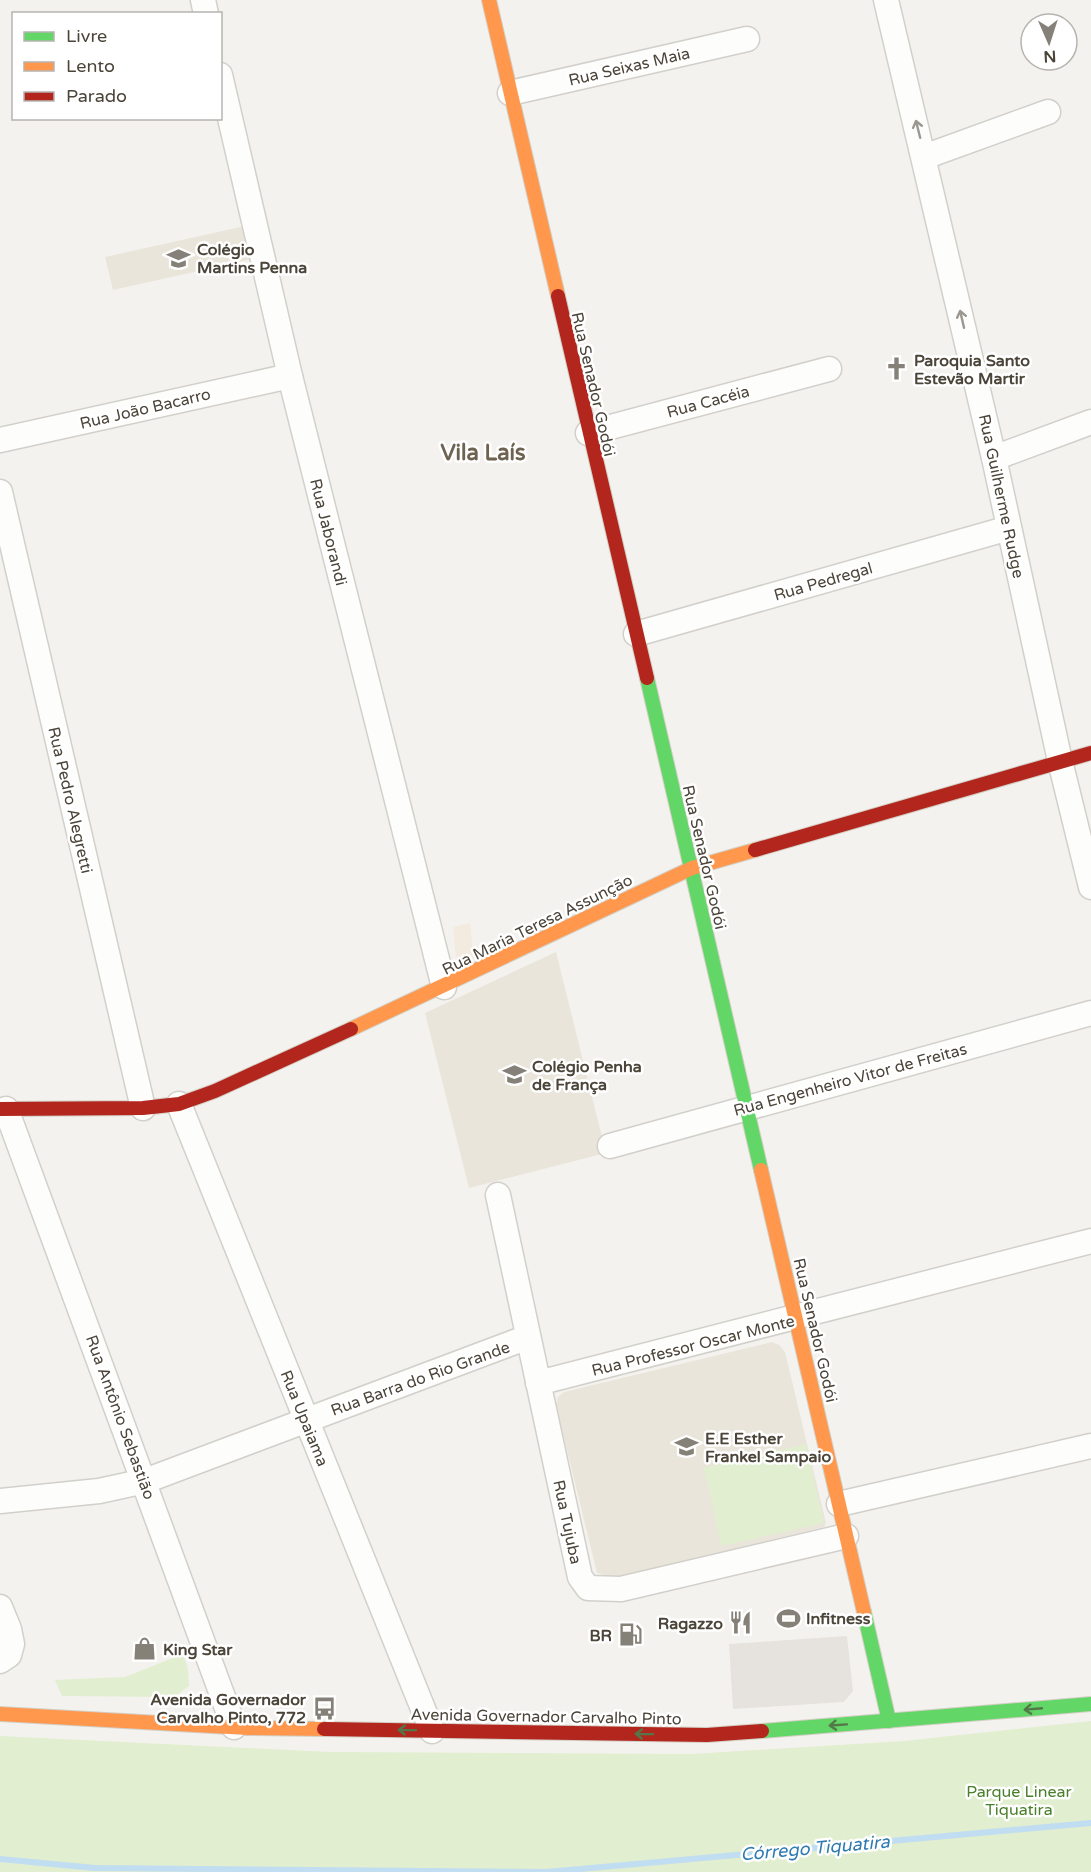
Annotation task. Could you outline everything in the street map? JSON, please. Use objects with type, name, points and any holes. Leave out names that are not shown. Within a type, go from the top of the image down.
[{"type":"street","name":"Rua Senador Godói","points":[[489,0],[890,1722]]},
{"type":"street","name":"Rua Guilherme Rudge","points":[[886,0],[994,458],[1060,761],[1091,887]]},
{"type":"street","name":"Rua Seixas Maia","points":[[510,93],[747,39]]},
{"type":"street","name":"Rua Jaborandi","points":[[222,84],[290,376],[444,987]]},
{"type":"street","points":[[924,157],[1048,112]]},
{"type":"street","name":"Rua Cacéia","points":[[588,433],[829,369]]},
{"type":"street","name":"Rua João Bacarro","points":[[0,440],[290,376]]},
{"type":"street","points":[[994,458],[1091,422]]},
{"type":"street","name":"Rua Pedro Alegretti","points":[[0,492],[143,1108]]},
{"type":"street","name":"Rua Pedregal","points":[[636,634],[1009,528]]},
{"type":"street","name":"Rua Maria Teresa Assunção","points":[[3,1109],[143,1108],[179,1104],[215,1091],[444,987],[692,868],[1091,753]]},
{"type":"street","name":"Rua Engenheiro Vitor de Freitas","points":[[610,1146],[1091,1013]]},
{"type":"street","name":"Rua Upaiama","points":[[179,1104],[432,1731]]},
{"type":"street","name":"Rua Antônio Sebastião","points":[[3,1109],[145,1481],[234,1727]]},
{"type":"street","name":"Rua Tujuba","points":[[498,1195],[580,1577],[588,1587],[621,1589],[846,1536]]},
{"type":"street","name":"Rua Professor Oscar Monte","points":[[538,1383],[796,1319],[1091,1241]]},
{"type":"street","name":"Rua Barra do Rio Grande","points":[[0,1502],[99,1491],[145,1481],[528,1337]]},
{"type":"street","points":[[839,1504],[1091,1446]]},
{"type":"street","points":[[0,1607],[12,1644],[9,1655],[0,1661]]},
{"type":"street","name":"Avenida Governador Carvalho Pinto","points":[[0,1714],[234,1727],[706,1735],[890,1722],[1091,1704]]},
{"type":"shaded area","name":"Colégio Martins Penna","points":[[245,226],[252,259],[113,290],[105,257]]},
{"type":"shaded area","points":[[470,923],[474,959],[457,969],[453,927]]},
{"type":"shaded area","name":"Colégio Penha de França","points":[[556,952],[606,1153],[469,1188],[425,1013]]},
{"type":"shaded area","name":"E.E Esther Frankel Sampaio","points":[[772,1342],[779,1345],[785,1352],[826,1523],[824,1527],[615,1578],[597,1573],[556,1405],[558,1397],[564,1392]]},
{"type":"shaded area","points":[[847,1636],[853,1691],[844,1702],[733,1709],[729,1644]]},
{"type":"green space","points":[[806,1444],[824,1523],[721,1546],[704,1468]]},
{"type":"green space","points":[[183,1654],[188,1669],[189,1686],[174,1697],[62,1696],[55,1680],[125,1677]]},
{"type":"green space","name":"Parque Linear Tiquatira","points":[[1091,1721],[1091,1872],[0,1872],[0,1736],[330,1752],[691,1754],[904,1741]]},
{"type":"waterway","name":"Córrego Tiquatira","points":[[0,1859],[95,1868],[547,1872],[1091,1823]]},
{"type":"traffic: fast","points":[[647,678],[761,1170]]},
{"type":"traffic: fast","points":[[864,1612],[889,1721]]},
{"type":"traffic: fast","points":[[762,1731],[1091,1704]]},
{"type":"traffic: slow","points":[[489,0],[558,296]]},
{"type":"traffic: slow","points":[[351,1029],[692,868],[755,850]]},
{"type":"traffic: slow","points":[[761,1170],[864,1612]]},
{"type":"traffic: slow","points":[[0,1714],[248,1728],[324,1729]]},
{"type":"traffic: jam","points":[[558,296],[647,678]]},
{"type":"traffic: jam","points":[[755,850],[1091,753]]},
{"type":"traffic: jam","points":[[0,1109],[143,1108],[179,1104],[215,1091],[351,1029]]},
{"type":"traffic: jam","points":[[324,1729],[707,1735],[762,1731]]},
{"type":"place","name":"Colégio Martins Penna","points":[[179,258]]},
{"type":"place","name":"Paroquia Santo Estevão Martir","points":[[896,369]]},
{"type":"place","name":"Colégio Penha de França","points":[[514,1075]]},
{"type":"place","name":"E.E Esther Frankel Sampaio","points":[[687,1447]]},
{"type":"place","name":"Infitness","points":[[788,1618]]},
{"type":"place","name":"Ragazzo","points":[[741,1623]]},
{"type":"place","name":"BR","points":[[630,1635]]},
{"type":"place","name":"King Star","points":[[145,1649]]},
{"type":"place","name":"Avenida Governador Carvalho Pinto, 772","points":[[324,1708]]},
{"type":"district","name":"Vila Laís","points":[[483,452]]}]
